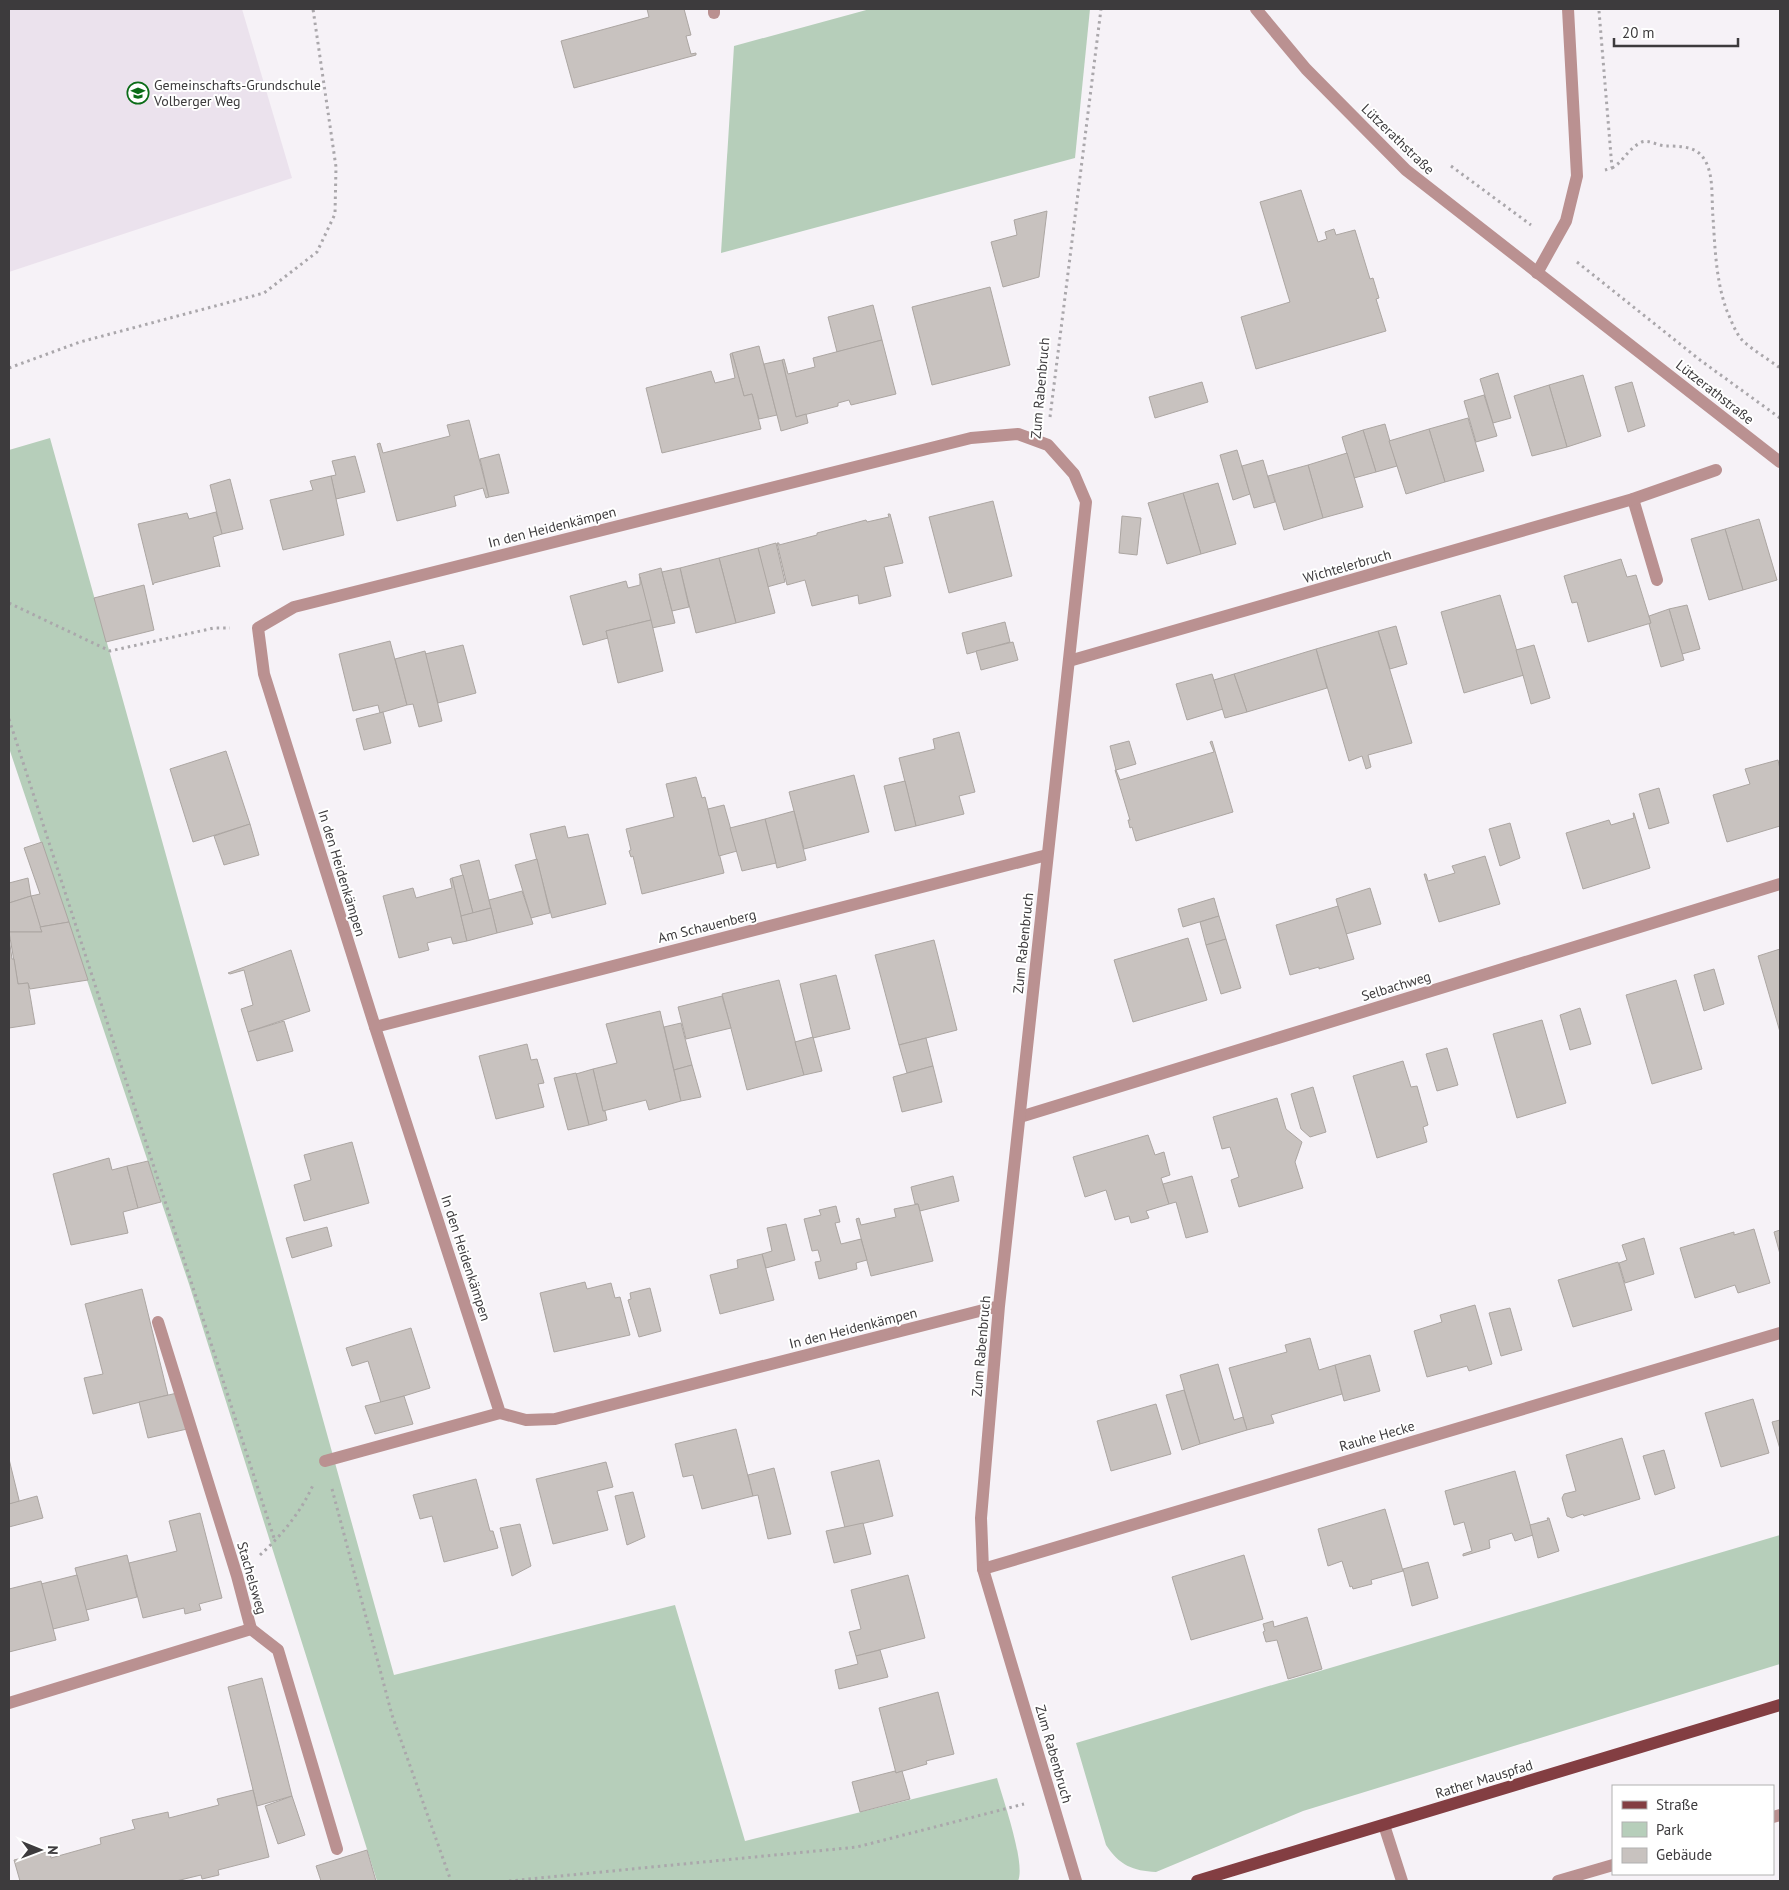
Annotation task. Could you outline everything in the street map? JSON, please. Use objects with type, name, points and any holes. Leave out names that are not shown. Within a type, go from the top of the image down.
[{"type":"main road","name":"Rather Mauspfad","points":[[1197,1881],[1780,1705]]},
{"type":"street","name":"Lützerathstraße","points":[[1256,9],[1306,69],[1406,170],[1780,462]]},
{"type":"street","points":[[1537,273],[1566,221],[1577,176],[1568,9]]},
{"type":"street","name":"In den Heidenkämpen","points":[[1000,1306],[555,1419],[526,1420],[500,1413],[264,674],[258,628],[294,607],[971,438],[1018,434],[1048,445]]},
{"type":"street","name":"Zum Rabenbruch","points":[[1048,445],[1074,474],[1086,502],[1000,1306],[981,1518],[983,1569],[1076,1881]]},
{"type":"street","name":"Wichtelerbruch","points":[[1069,661],[1633,499],[1716,470]]},
{"type":"street","points":[[1633,499],[1657,580]]},
{"type":"street","name":"Am Schauenberg","points":[[375,1026],[1047,855]]},
{"type":"street","name":"Selbachweg","points":[[1020,1118],[1780,884]]},
{"type":"street","name":"Stachelsweg","points":[[9,1703],[251,1629],[237,1576],[158,1322]]},
{"type":"street","name":"Rauhe Hecke","points":[[983,1569],[1780,1333]]},
{"type":"street","points":[[324,1461],[500,1413]]},
{"type":"street","points":[[251,1629],[278,1650],[337,1850]]},
{"type":"street","points":[[1384,1825],[1402,1881]]},
{"type":"street","points":[[1558,1881],[1612,1865]]},
{"type":"path","points":[[9,368],[80,342],[264,293],[317,252],[335,214],[336,167],[313,9]]},
{"type":"path","name":"Zum Rabenbruch","points":[[1048,445],[1051,407],[1100,9]]},
{"type":"path","points":[[1612,168],[1619,165],[1634,148],[1644,142],[1697,150],[1707,162],[1711,184],[1717,265],[1727,311],[1742,340],[1780,368]]},
{"type":"path","points":[[9,603],[110,651],[214,628],[258,628]]},
{"type":"path","points":[[9,719],[275,1542]]},
{"type":"path","points":[[237,1576],[275,1542],[305,1502],[324,1461]]},
{"type":"path","points":[[324,1461],[392,1715],[452,1881]]},
{"type":"path","points":[[509,1881],[857,1847],[1051,1798]]},
{"type":"shaded area","name":"Gemeinschafts-Grundschule Volberger Weg","points":[[9,9],[242,9],[292,178],[9,272]]},
{"type":"green space","points":[[870,9],[1090,9],[1075,158],[721,253],[734,46]]},
{"type":"green space","points":[[50,438],[394,1675],[675,1605],[745,1841],[997,1778],[1016,1846],[1020,1873],[1018,1881],[377,1881],[189,1284],[9,748],[9,450]]},
{"type":"green space","points":[[1780,1535],[1780,1664],[1303,1811],[1156,1872],[1127,1866],[1116,1858],[1106,1845],[1076,1743]]},
{"type":"building","points":[[647,9],[684,9],[691,35],[686,36],[691,54],[696,53],[696,55],[574,88],[561,41],[649,17]]},
{"type":"building","points":[[1301,190],[1318,242],[1327,239],[1325,232],[1334,229],[1336,235],[1355,230],[1370,279],[1373,278],[1379,298],[1376,299],[1386,331],[1256,369],[1241,317],[1290,302],[1260,202]]},
{"type":"building","points":[[1047,211],[1039,277],[1003,287],[991,242],[1017,235],[1014,220]]},
{"type":"building","points":[[990,287],[1010,365],[932,385],[912,307]]},
{"type":"building","points":[[873,305],[882,340],[837,352],[828,317]]},
{"type":"building","points":[[882,340],[896,394],[851,405],[849,400],[838,403],[838,406],[796,417],[782,360],[784,359],[788,374],[815,367],[813,358]]},
{"type":"building","points":[[759,346],[777,415],[759,419],[752,394],[744,396],[732,353]]},
{"type":"building","points":[[732,353],[744,396],[752,394],[761,429],[662,453],[646,388],[711,371],[715,383],[735,378],[730,354]]},
{"type":"building","points":[[782,360],[796,417],[806,414],[808,423],[781,431],[764,364]]},
{"type":"building","points":[[1498,373],[1511,418],[1493,423],[1480,379]]},
{"type":"building","points":[[1583,375],[1601,436],[1567,447],[1549,385]]},
{"type":"building","points":[[1202,382],[1208,402],[1155,418],[1149,397]]},
{"type":"building","points":[[1632,382],[1645,426],[1628,432],[1615,387]]},
{"type":"building","points":[[1549,385],[1567,447],[1532,456],[1514,396]]},
{"type":"building","points":[[1484,395],[1497,436],[1476,442],[1464,401]]},
{"type":"building","points":[[1468,418],[1484,471],[1445,482],[1429,429]]},
{"type":"building","points":[[469,420],[489,497],[486,498],[483,488],[454,496],[456,506],[397,521],[377,444],[380,443],[383,453],[450,436],[447,425]]},
{"type":"building","points":[[1385,424],[1397,466],[1376,472],[1363,430]]},
{"type":"building","points":[[1429,429],[1445,482],[1406,494],[1389,441]]},
{"type":"building","points":[[1363,430],[1376,472],[1354,478],[1342,437]]},
{"type":"building","points":[[1237,450],[1250,494],[1233,500],[1220,455]]},
{"type":"building","points":[[1347,453],[1363,507],[1323,518],[1308,465]]},
{"type":"building","points":[[499,454],[509,493],[489,497],[480,459]]},
{"type":"building","points":[[355,456],[365,492],[336,499],[331,476],[336,475],[332,461]]},
{"type":"building","points":[[1263,460],[1275,502],[1254,508],[1242,466]]},
{"type":"building","points":[[1308,465],[1323,518],[1284,530],[1268,476]]},
{"type":"building","points":[[331,476],[344,535],[283,550],[270,500],[313,490],[310,481]]},
{"type":"building","points":[[230,479],[243,529],[222,534],[210,485]]},
{"type":"building","points":[[1218,483],[1236,544],[1201,554],[1183,493]]},
{"type":"building","points":[[1183,493],[1201,554],[1167,564],[1148,503]]},
{"type":"building","points":[[993,501],[1012,576],[949,593],[929,517]]},
{"type":"building","points":[[216,512],[222,534],[213,537],[220,567],[154,583],[153,585],[138,524],[187,513],[189,519]]},
{"type":"building","points":[[888,514],[890,514],[903,563],[884,567],[891,596],[859,604],[858,595],[812,606],[805,580],[787,585],[777,543],[779,545],[866,520],[867,522],[889,517]]},
{"type":"building","points":[[1122,516],[1141,518],[1137,555],[1119,553]]},
{"type":"building","points":[[1759,519],[1777,580],[1743,590],[1725,529]]},
{"type":"building","points":[[1725,529],[1743,590],[1709,600],[1691,539]]},
{"type":"building","points":[[776,543],[785,582],[767,587],[758,548]]},
{"type":"building","points":[[758,548],[775,613],[736,623],[719,558]]},
{"type":"building","points":[[719,558],[736,623],[696,633],[680,568]]},
{"type":"building","points":[[1621,559],[1627,577],[1636,575],[1651,623],[1588,642],[1577,602],[1572,603],[1564,576]]},
{"type":"building","points":[[661,568],[675,623],[652,628],[639,574]]},
{"type":"building","points":[[680,568],[689,607],[672,611],[662,572]]},
{"type":"building","points":[[640,577],[651,620],[606,631],[608,638],[583,645],[570,596],[626,581],[628,588],[640,585]]},
{"type":"building","points":[[144,585],[154,630],[106,642],[94,598]]},
{"type":"building","points":[[1500,595],[1524,675],[1464,693],[1441,612]]},
{"type":"building","points":[[1687,605],[1700,649],[1682,654],[1669,609]]},
{"type":"building","points":[[1669,609],[1684,660],[1661,667],[1649,624],[1651,623],[1649,616]]},
{"type":"building","points":[[651,620],[663,671],[618,683],[606,631]]},
{"type":"building","points":[[1005,622],[1010,642],[967,654],[962,633]]},
{"type":"building","points":[[1396,626],[1407,664],[1390,669],[1378,631]]},
{"type":"building","points":[[1378,631],[1412,743],[1368,755],[1371,767],[1366,769],[1362,756],[1349,761],[1316,649]]},
{"type":"building","points":[[390,641],[407,705],[380,713],[378,705],[353,711],[339,654]]},
{"type":"building","points":[[1013,642],[1018,660],[981,670],[976,651]]},
{"type":"building","points":[[463,645],[476,693],[438,703],[425,654]]},
{"type":"building","points":[[1534,645],[1550,698],[1531,704],[1516,650]]},
{"type":"building","points":[[1316,649],[1327,688],[1247,712],[1234,674]]},
{"type":"building","points":[[425,651],[442,721],[419,727],[413,704],[407,705],[395,659]]},
{"type":"building","points":[[1212,674],[1223,709],[1187,720],[1176,684]]},
{"type":"building","points":[[1234,674],[1247,712],[1225,718],[1214,680]]},
{"type":"building","points":[[383,712],[391,743],[364,750],[356,719]]},
{"type":"building","points":[[959,732],[975,792],[959,796],[964,814],[916,826],[899,758],[935,749],[933,739]]},
{"type":"building","points":[[1129,741],[1136,764],[1116,770],[1110,746]]},
{"type":"building","points":[[1212,741],[1233,812],[1136,841],[1132,827],[1130,828],[1128,820],[1130,820],[1115,770],[1120,780],[1214,752],[1210,742]]},
{"type":"building","points":[[226,751],[250,824],[193,842],[170,769]]},
{"type":"building","points":[[1778,760],[1780,769],[1780,826],[1727,842],[1713,795],[1750,784],[1745,769]]},
{"type":"building","points":[[854,775],[869,832],[804,849],[789,792]]},
{"type":"building","points":[[696,777],[702,798],[705,797],[724,873],[642,894],[633,856],[631,857],[629,851],[631,850],[626,829],[674,817],[666,784]]},
{"type":"building","points":[[905,781],[916,826],[895,831],[884,786]]},
{"type":"building","points":[[1659,788],[1669,823],[1649,829],[1639,794]]},
{"type":"building","points":[[724,805],[737,851],[719,856],[708,809]]},
{"type":"building","points":[[794,811],[806,860],[777,868],[765,819]]},
{"type":"building","points":[[1633,813],[1650,868],[1583,889],[1566,833],[1609,820],[1611,825],[1634,818]]},
{"type":"building","points":[[765,819],[776,863],[742,871],[730,828]]},
{"type":"building","points":[[1510,823],[1520,858],[1500,866],[1489,829]]},
{"type":"building","points":[[250,824],[259,855],[224,865],[214,836]]},
{"type":"building","points":[[565,826],[568,838],[588,834],[606,904],[552,918],[530,834]]},
{"type":"building","points":[[42,842],[69,922],[40,927],[31,896],[40,894],[24,848]]},
{"type":"building","points":[[1485,856],[1500,904],[1439,922],[1424,874],[1426,874],[1428,881],[1455,873],[1452,866]]},
{"type":"building","points":[[537,859],[550,913],[531,918],[515,865]]},
{"type":"building","points":[[479,860],[491,908],[473,913],[460,865]]},
{"type":"building","points":[[463,875],[473,913],[461,916],[452,878]]},
{"type":"building","points":[[28,878],[31,896],[9,903],[9,883]]},
{"type":"building","points":[[452,878],[467,941],[453,944],[451,937],[427,943],[429,950],[399,958],[383,896],[413,888],[416,898],[452,888],[450,879]]},
{"type":"building","points":[[1370,888],[1381,924],[1346,934],[1336,899]]},
{"type":"building","points":[[522,891],[533,924],[497,933],[489,900]]},
{"type":"building","points":[[31,896],[42,932],[9,932],[9,903]]},
{"type":"building","points":[[1214,898],[1219,916],[1183,927],[1178,909]]},
{"type":"building","points":[[1338,906],[1354,959],[1290,975],[1276,925]]},
{"type":"building","points":[[491,908],[497,933],[467,941],[461,916]]},
{"type":"building","points":[[1219,916],[1226,939],[1206,945],[1200,922]]},
{"type":"building","points":[[69,922],[88,980],[30,989],[28,983],[18,984],[9,932],[42,932],[40,927]]},
{"type":"building","points":[[9,938],[18,984],[28,983],[35,1024],[9,1028]]},
{"type":"building","points":[[1188,938],[1207,1000],[1133,1022],[1114,960]]},
{"type":"building","points":[[1226,939],[1241,988],[1221,994],[1206,945]]},
{"type":"building","points":[[934,940],[957,1030],[899,1045],[875,955]]},
{"type":"building","points":[[1780,949],[1780,1032],[1758,956]]},
{"type":"building","points":[[291,950],[310,1011],[248,1032],[241,1009],[253,1005],[244,970],[228,973]]},
{"type":"building","points":[[1714,969],[1724,1004],[1704,1011],[1694,975]]},
{"type":"building","points":[[836,975],[850,1029],[813,1038],[800,984]]},
{"type":"building","points":[[779,980],[804,1075],[747,1090],[722,994]]},
{"type":"building","points":[[1676,980],[1702,1069],[1652,1084],[1626,995]]},
{"type":"building","points":[[722,996],[731,1028],[686,1039],[678,1007]]},
{"type":"building","points":[[1580,1008],[1591,1044],[1570,1050],[1560,1015]]},
{"type":"building","points":[[660,1011],[681,1101],[649,1110],[646,1100],[603,1111],[593,1069],[617,1063],[606,1024]]},
{"type":"building","points":[[1542,1020],[1566,1103],[1517,1118],[1493,1034]]},
{"type":"building","points":[[284,1021],[293,1051],[257,1061],[248,1032]]},
{"type":"building","points":[[681,1023],[692,1065],[674,1070],[664,1027]]},
{"type":"building","points":[[813,1037],[822,1071],[804,1075],[795,1042]]},
{"type":"building","points":[[926,1038],[933,1066],[907,1073],[899,1045]]},
{"type":"building","points":[[527,1044],[531,1060],[537,1059],[544,1083],[538,1084],[544,1107],[496,1119],[479,1056]]},
{"type":"building","points":[[1447,1048],[1458,1085],[1437,1091],[1426,1054]]},
{"type":"building","points":[[1403,1061],[1411,1087],[1417,1086],[1428,1125],[1423,1127],[1427,1142],[1377,1158],[1353,1076]]},
{"type":"building","points":[[692,1065],[701,1097],[681,1101],[674,1070]]},
{"type":"building","points":[[933,1066],[942,1102],[902,1112],[893,1077]]},
{"type":"building","points":[[593,1069],[607,1120],[589,1125],[576,1074]]},
{"type":"building","points":[[576,1073],[589,1125],[568,1130],[554,1078]]},
{"type":"building","points":[[1313,1087],[1326,1132],[1310,1137],[1301,1129],[1291,1094]]},
{"type":"building","points":[[1277,1098],[1286,1129],[1302,1142],[1295,1162],[1303,1188],[1239,1207],[1231,1180],[1239,1177],[1230,1147],[1222,1149],[1213,1117]]},
{"type":"building","points":[[1148,1135],[1155,1155],[1164,1152],[1170,1175],[1161,1178],[1169,1204],[1146,1211],[1149,1218],[1131,1223],[1129,1216],[1115,1220],[1106,1190],[1085,1197],[1073,1157]]},
{"type":"building","points":[[352,1142],[369,1203],[304,1221],[294,1185],[311,1180],[304,1155]]},
{"type":"building","points":[[109,1158],[112,1170],[127,1166],[138,1208],[123,1212],[128,1233],[71,1245],[53,1174]]},
{"type":"building","points":[[148,1161],[161,1202],[138,1208],[127,1166]]},
{"type":"building","points":[[953,1176],[959,1201],[920,1211],[918,1204],[915,1204],[911,1187]]},
{"type":"building","points":[[1192,1176],[1208,1232],[1186,1238],[1176,1202],[1169,1204],[1163,1184]]},
{"type":"building","points":[[918,1204],[933,1261],[871,1276],[856,1219],[859,1218],[861,1225],[896,1217],[894,1209]]},
{"type":"building","points":[[836,1206],[840,1222],[835,1223],[841,1244],[861,1239],[867,1260],[856,1263],[857,1269],[819,1279],[815,1262],[821,1261],[818,1250],[812,1251],[804,1219],[821,1215],[819,1210]]},
{"type":"building","points":[[786,1224],[795,1260],[766,1268],[762,1254],[772,1251],[767,1228]]},
{"type":"building","points":[[327,1227],[332,1246],[292,1258],[286,1238]]},
{"type":"building","points":[[1754,1229],[1770,1283],[1738,1293],[1735,1285],[1695,1298],[1680,1248],[1734,1232],[1734,1235]]},
{"type":"building","points":[[1780,1230],[1780,1254],[1774,1232]]},
{"type":"building","points":[[1644,1238],[1654,1274],[1625,1283],[1619,1263],[1627,1260],[1622,1245]]},
{"type":"building","points":[[762,1254],[774,1300],[720,1314],[710,1275],[738,1268],[737,1260]]},
{"type":"building","points":[[1618,1262],[1632,1310],[1573,1327],[1558,1280]]},
{"type":"building","points":[[585,1282],[587,1289],[611,1283],[615,1298],[620,1297],[630,1335],[554,1352],[540,1293]]},
{"type":"building","points":[[650,1288],[661,1331],[639,1337],[628,1300],[631,1299],[630,1293]]},
{"type":"building","points":[[142,1289],[168,1395],[93,1414],[84,1378],[103,1374],[85,1304]]},
{"type":"building","points":[[1475,1305],[1492,1364],[1469,1371],[1467,1366],[1427,1377],[1414,1331],[1442,1322],[1440,1315]]},
{"type":"building","points":[[1510,1308],[1522,1350],[1501,1356],[1489,1313]]},
{"type":"building","points":[[411,1328],[430,1388],[381,1403],[368,1361],[352,1366],[346,1348]]},
{"type":"building","points":[[1310,1338],[1319,1370],[1335,1365],[1342,1394],[1271,1415],[1274,1423],[1247,1430],[1229,1368],[1287,1352],[1285,1345]]},
{"type":"building","points":[[1370,1355],[1380,1391],[1344,1401],[1335,1365]]},
{"type":"building","points":[[1218,1364],[1234,1420],[1243,1417],[1247,1430],[1200,1444],[1180,1375]]},
{"type":"building","points":[[1184,1390],[1200,1444],[1182,1450],[1166,1395]]},
{"type":"building","points":[[177,1393],[187,1429],[148,1438],[139,1402]]},
{"type":"building","points":[[404,1396],[413,1424],[375,1434],[365,1406]]},
{"type":"building","points":[[1753,1399],[1769,1453],[1721,1467],[1705,1413]]},
{"type":"building","points":[[1156,1404],[1171,1454],[1111,1471],[1097,1421]]},
{"type":"building","points":[[1780,1420],[1780,1449],[1772,1422]]},
{"type":"building","points":[[736,1429],[753,1496],[702,1509],[693,1475],[683,1477],[675,1444]]},
{"type":"building","points":[[1622,1438],[1640,1499],[1584,1516],[1583,1514],[1572,1518],[1567,1516],[1562,1498],[1564,1494],[1576,1491],[1566,1455]]},
{"type":"building","points":[[1664,1450],[1675,1488],[1655,1495],[1643,1456]]},
{"type":"building","points":[[9,1459],[19,1502],[9,1504]]},
{"type":"building","points":[[879,1460],[893,1516],[845,1528],[831,1472]]},
{"type":"building","points":[[606,1462],[613,1487],[597,1491],[608,1530],[553,1544],[536,1479]]},
{"type":"building","points":[[774,1468],[791,1534],[768,1539],[758,1495],[753,1496],[748,1475]]},
{"type":"building","points":[[1515,1471],[1533,1535],[1515,1541],[1512,1533],[1489,1540],[1490,1548],[1463,1556],[1463,1554],[1472,1551],[1464,1522],[1454,1525],[1445,1491]]},
{"type":"building","points":[[476,1479],[490,1531],[493,1531],[498,1548],[444,1562],[432,1516],[420,1519],[413,1495]]},
{"type":"building","points":[[633,1492],[645,1537],[627,1545],[615,1496]]},
{"type":"building","points":[[37,1496],[43,1518],[9,1527],[9,1504]]},
{"type":"building","points":[[1385,1509],[1403,1571],[1371,1580],[1372,1584],[1353,1589],[1352,1586],[1350,1587],[1342,1561],[1328,1566],[1318,1529]]},
{"type":"building","points":[[200,1513],[222,1598],[199,1604],[201,1610],[185,1614],[184,1608],[143,1618],[129,1563],[177,1551],[169,1521]]},
{"type":"building","points":[[1547,1518],[1549,1518],[1559,1551],[1538,1558],[1530,1525],[1548,1520]]},
{"type":"building","points":[[863,1523],[871,1554],[834,1563],[826,1531]]},
{"type":"building","points":[[520,1524],[531,1566],[512,1576],[500,1528]]},
{"type":"building","points":[[127,1555],[137,1597],[86,1610],[75,1568]]},
{"type":"building","points":[[1244,1555],[1263,1619],[1191,1640],[1172,1577]]},
{"type":"building","points":[[1428,1562],[1438,1598],[1412,1606],[1403,1569]]},
{"type":"building","points":[[77,1575],[89,1620],[53,1629],[41,1584]]},
{"type":"building","points":[[908,1575],[925,1638],[856,1656],[849,1632],[861,1629],[851,1590]]},
{"type":"building","points":[[41,1581],[56,1640],[9,1652],[9,1589]]},
{"type":"building","points":[[1307,1617],[1322,1669],[1288,1679],[1277,1640],[1266,1642],[1263,1624],[1273,1621],[1274,1627]]},
{"type":"building","points":[[880,1650],[888,1677],[839,1689],[835,1670],[858,1664],[856,1656]]},
{"type":"building","points":[[262,1678],[292,1796],[257,1806],[228,1687]]},
{"type":"building","points":[[938,1692],[954,1754],[926,1761],[927,1764],[896,1773],[879,1708]]},
{"type":"building","points":[[895,1771],[896,1773],[902,1771],[910,1799],[860,1812],[852,1782]]},
{"type":"building","points":[[253,1790],[269,1857],[218,1870],[219,1875],[202,1879],[201,1875],[176,1881],[20,1881],[14,1860],[50,1851],[51,1858],[101,1844],[100,1838],[135,1829],[132,1820],[168,1812],[169,1818],[219,1805],[217,1799]]},
{"type":"building","points":[[292,1796],[305,1835],[278,1844],[265,1806]]},
{"type":"building","points":[[367,1850],[376,1881],[321,1881],[316,1866]]},
{"type":"place","name":"Gemeinschafts-Grundschule Volberger Weg","points":[[138,93]]}]
